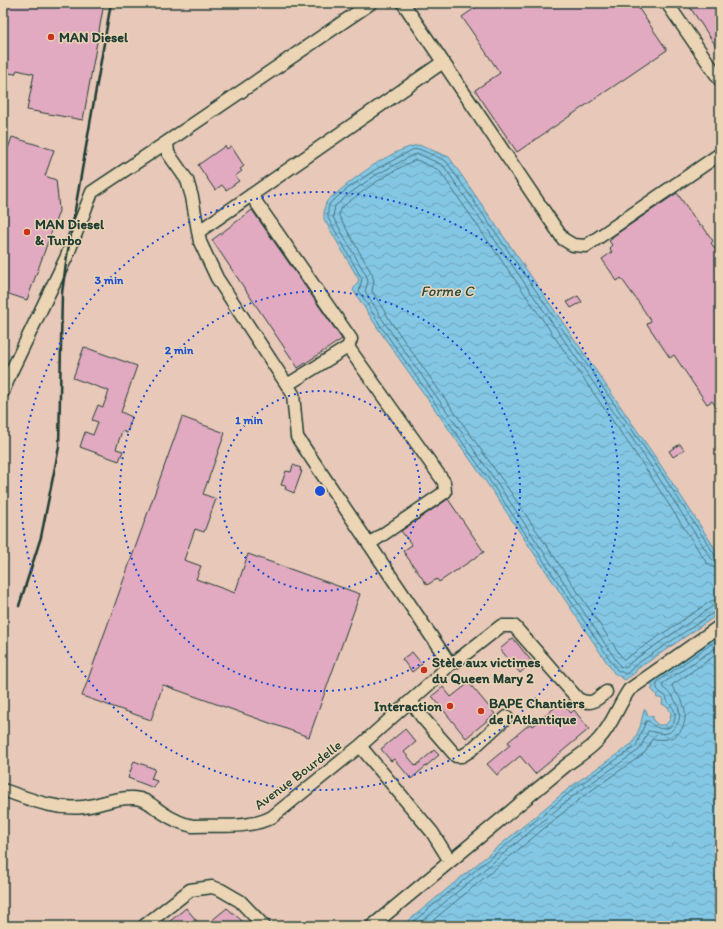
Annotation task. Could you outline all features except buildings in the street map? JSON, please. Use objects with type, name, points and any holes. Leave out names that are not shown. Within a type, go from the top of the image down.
[{"type":"street","points":[[3,392],[66,256],[92,192],[371,3]]},
{"type":"street","points":[[403,3],[563,238],[573,246],[586,246],[720,154]]},
{"type":"street","points":[[667,3],[720,80]]},
{"type":"street","points":[[198,232],[443,62]]},
{"type":"street","points":[[167,142],[168,153],[187,180],[192,197],[200,242],[218,278],[293,394],[297,437],[450,664]]},
{"type":"street","points":[[251,195],[351,339],[348,347],[287,385]]},
{"type":"street","points":[[348,347],[444,482],[445,492],[369,544]]},
{"type":"street","name":"Avenue Bourdelle","points":[[3,790],[50,806],[66,807],[84,807],[115,799],[134,798],[152,804],[162,812],[184,824],[193,826],[250,825],[263,822],[272,817],[360,746],[450,664],[455,662],[501,626],[514,626],[578,699],[586,703],[593,702],[606,692]]},
{"type":"street","points":[[372,926],[450,860],[462,853],[598,740],[609,725],[629,690],[720,626]]},
{"type":"street","points":[[411,701],[421,716],[456,756],[462,756],[470,751],[508,717]]},
{"type":"street","points":[[360,746],[432,832],[450,860]]},
{"type":"street","points":[[144,926],[190,890],[212,887],[221,890],[240,901],[264,926]]},
{"type":"shaded area","points":[[3,3],[720,3],[720,634],[650,681],[653,685],[657,698],[661,698],[671,713],[670,720],[665,725],[658,725],[653,720],[652,716],[648,717],[644,710],[640,727],[633,743],[573,785],[402,926],[3,926]]},
{"type":"water","name":"Forme C","points":[[419,145],[449,157],[656,458],[720,556],[720,613],[636,670],[636,672],[625,680],[614,673],[491,489],[379,330],[353,290],[359,280],[324,219],[327,201],[354,179],[398,151]]},
{"type":"water","points":[[720,634],[720,926],[402,926],[573,785],[633,743],[640,727],[644,710],[646,710],[648,716],[653,716],[653,720],[658,725],[665,725],[670,720],[671,713],[668,707],[662,704],[663,700],[661,698],[657,698],[656,694],[651,689],[653,688],[650,682]]},
{"type":"railway","points":[[19,606],[41,537],[59,447],[62,293],[67,256],[111,3]]},
{"type":"place","name":"MAN Diesel","points":[[51,37]]},
{"type":"place","name":"MAN Diesel & Turbo","points":[[27,232]]},
{"type":"place","name":"Stèle aux victimes du Queen Mary 2","points":[[424,670]]},
{"type":"place","name":"Interaction","points":[[450,706]]},
{"type":"place","name":"BAPE Chantiers de l'Atlantique","points":[[481,711]]}]
